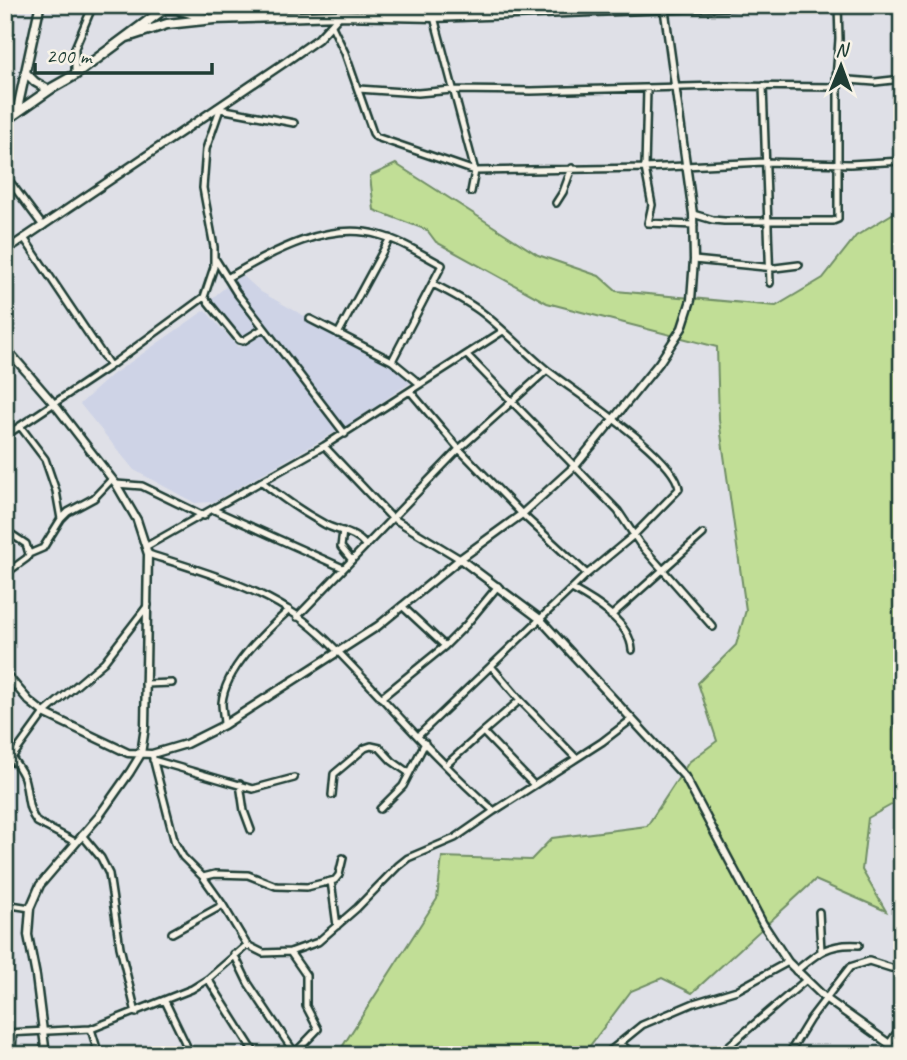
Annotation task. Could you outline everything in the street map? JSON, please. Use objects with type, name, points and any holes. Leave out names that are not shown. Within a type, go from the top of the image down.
[{"type":"highway","points":[[5,121],[75,75],[167,7],[214,19],[340,15],[434,17],[751,5]]},
{"type":"highway","points":[[127,37],[191,13]]},
{"type":"main road","points":[[17,111],[40,5]]},
{"type":"main road","points":[[26,73],[41,87],[49,90],[52,88]]},
{"type":"street","points":[[75,75],[75,48],[93,5]]},
{"type":"street","points":[[693,214],[713,220],[766,222],[838,219],[838,5]]},
{"type":"street","points":[[167,7],[167,24]]},
{"type":"street","points":[[152,757],[224,725],[378,626],[460,559],[522,514],[576,465],[659,363],[682,328],[691,300],[694,260],[694,225],[688,166],[664,7]]},
{"type":"street","points":[[5,251],[301,51],[332,26],[340,15]]},
{"type":"street","points":[[434,17],[475,171],[471,192]]},
{"type":"street","points":[[332,26],[376,137],[475,171],[572,167],[645,168],[764,162],[838,164],[902,161]]},
{"type":"street","points":[[836,79],[875,82],[902,79]]},
{"type":"street","points":[[763,86],[770,283]]},
{"type":"street","points":[[358,89],[418,93],[452,90],[838,87]]},
{"type":"street","points":[[647,89],[645,168],[652,198],[648,223],[694,225]]},
{"type":"street","points":[[218,109],[294,123]]},
{"type":"street","points":[[5,436],[55,405],[204,297],[214,267],[214,257],[203,188],[206,149],[218,109]]},
{"type":"street","points":[[556,203],[572,167]]},
{"type":"street","points":[[5,175],[43,226]]},
{"type":"street","points":[[227,278],[267,255],[313,239],[356,231],[390,238],[442,265],[392,361]]},
{"type":"street","points":[[338,334],[390,238]]},
{"type":"street","points":[[23,239],[110,366]]},
{"type":"street","points":[[214,257],[345,434]]},
{"type":"street","points":[[694,260],[787,268],[799,265]]},
{"type":"street","points":[[418,736],[587,574],[634,535],[676,493],[678,483],[659,458],[547,370],[481,312],[433,284]]},
{"type":"street","points":[[204,297],[241,341],[264,328]]},
{"type":"street","points":[[310,319],[392,361],[420,384]]},
{"type":"street","points":[[148,550],[345,434],[503,331]]},
{"type":"street","points":[[6,349],[55,405],[114,482],[137,520],[148,550],[144,736],[141,754],[107,805],[40,885],[30,908],[28,935],[46,1055]]},
{"type":"street","points":[[467,355],[618,511],[662,570],[713,628]]},
{"type":"street","points":[[298,617],[459,449],[547,370]]},
{"type":"street","points":[[410,391],[459,449],[522,514],[587,574]]},
{"type":"street","points":[[20,426],[45,458],[56,491],[61,519]]},
{"type":"street","points":[[324,446],[391,517],[460,559],[540,619],[693,788],[763,924],[788,962],[825,998],[901,1054]]},
{"type":"street","points":[[5,574],[29,554],[43,548],[61,519],[114,482],[142,486],[204,516]]},
{"type":"street","points":[[262,482],[313,517],[357,537],[365,545]]},
{"type":"street","points":[[214,510],[343,568]]},
{"type":"street","points":[[5,530],[26,544],[29,554]]},
{"type":"street","points":[[343,531],[341,547],[351,559]]},
{"type":"street","points":[[611,617],[703,534]]},
{"type":"street","points":[[148,550],[267,598],[289,610],[337,650],[446,765],[494,811]]},
{"type":"street","points":[[382,698],[467,625],[498,586]]},
{"type":"street","points":[[572,589],[590,599],[611,617],[628,635],[632,650]]},
{"type":"street","points":[[5,767],[44,713],[104,662],[148,604]]},
{"type":"street","points":[[402,606],[445,646]]},
{"type":"street","points":[[224,725],[222,702],[229,681],[257,641],[289,610]]},
{"type":"street","points":[[491,666],[576,758]]},
{"type":"street","points":[[5,673],[29,701],[44,713],[128,753],[152,757],[257,789],[294,778]]},
{"type":"street","points":[[145,684],[172,683]]},
{"type":"street","points":[[446,765],[520,700]]},
{"type":"street","points":[[152,757],[175,843],[183,857],[203,877],[247,945],[263,953],[290,952],[318,943],[408,858],[455,838],[632,719]]},
{"type":"street","points":[[484,732],[533,784]]},
{"type":"street","points":[[380,809],[403,786],[425,743]]},
{"type":"street","points":[[332,795],[334,774],[365,748],[372,746],[380,748],[410,774]]},
{"type":"street","points":[[12,758],[24,779],[28,807],[33,817],[37,822],[75,842]]},
{"type":"street","points":[[240,784],[251,830]]},
{"type":"street","points":[[82,835],[101,858],[109,874],[120,947],[136,1013]]},
{"type":"street","points":[[203,877],[215,874],[248,875],[282,887],[307,887],[331,881],[339,875],[343,858]]},
{"type":"street","points":[[331,881],[337,926]]},
{"type":"street","points":[[5,904],[30,908]]},
{"type":"street","points":[[172,933],[223,905]]},
{"type":"street","points":[[819,912],[821,951]]},
{"type":"street","points":[[796,971],[821,951],[841,944],[859,945]]},
{"type":"street","points":[[5,1033],[91,1029],[136,1013],[208,979],[247,945]]},
{"type":"street","points":[[234,954],[248,984],[295,1054],[318,1029],[306,1006],[306,975],[290,952]]},
{"type":"street","points":[[797,1055],[789,1053],[825,998],[850,967],[869,961],[902,969]]},
{"type":"street","points":[[605,1055],[632,1031],[656,1018],[737,990],[788,962]]},
{"type":"street","points":[[208,979],[256,1055]]},
{"type":"street","points":[[718,1055],[806,980]]},
{"type":"street","points":[[165,1001],[191,1055]]},
{"type":"street","points":[[889,1044],[902,1025]]},
{"type":"street","points":[[91,1029],[99,1055]]},
{"type":"street","points":[[12,1055],[13,1033]]},
{"type":"street","points":[[619,1043],[635,1055]]},
{"type":"shaded area","points":[[241,274],[261,292],[382,359],[411,382],[344,428],[266,325],[243,339],[211,299]]},
{"type":"shaded area","points":[[205,310],[238,347],[262,332],[337,431],[213,502],[195,503],[134,470],[80,404],[112,375]]},
{"type":"green space","points":[[396,164],[538,255],[599,276],[616,291],[776,306],[823,278],[856,236],[902,208],[902,420],[896,421],[902,442],[901,665],[894,725],[902,747],[902,799],[868,818],[862,870],[886,911],[815,880],[692,993],[662,978],[631,991],[583,1055],[337,1055],[437,899],[442,857],[531,860],[552,838],[647,826],[689,762],[717,741],[698,683],[736,645],[746,610],[719,420],[717,347],[547,303],[436,242],[427,230],[374,210],[370,176]]}]
